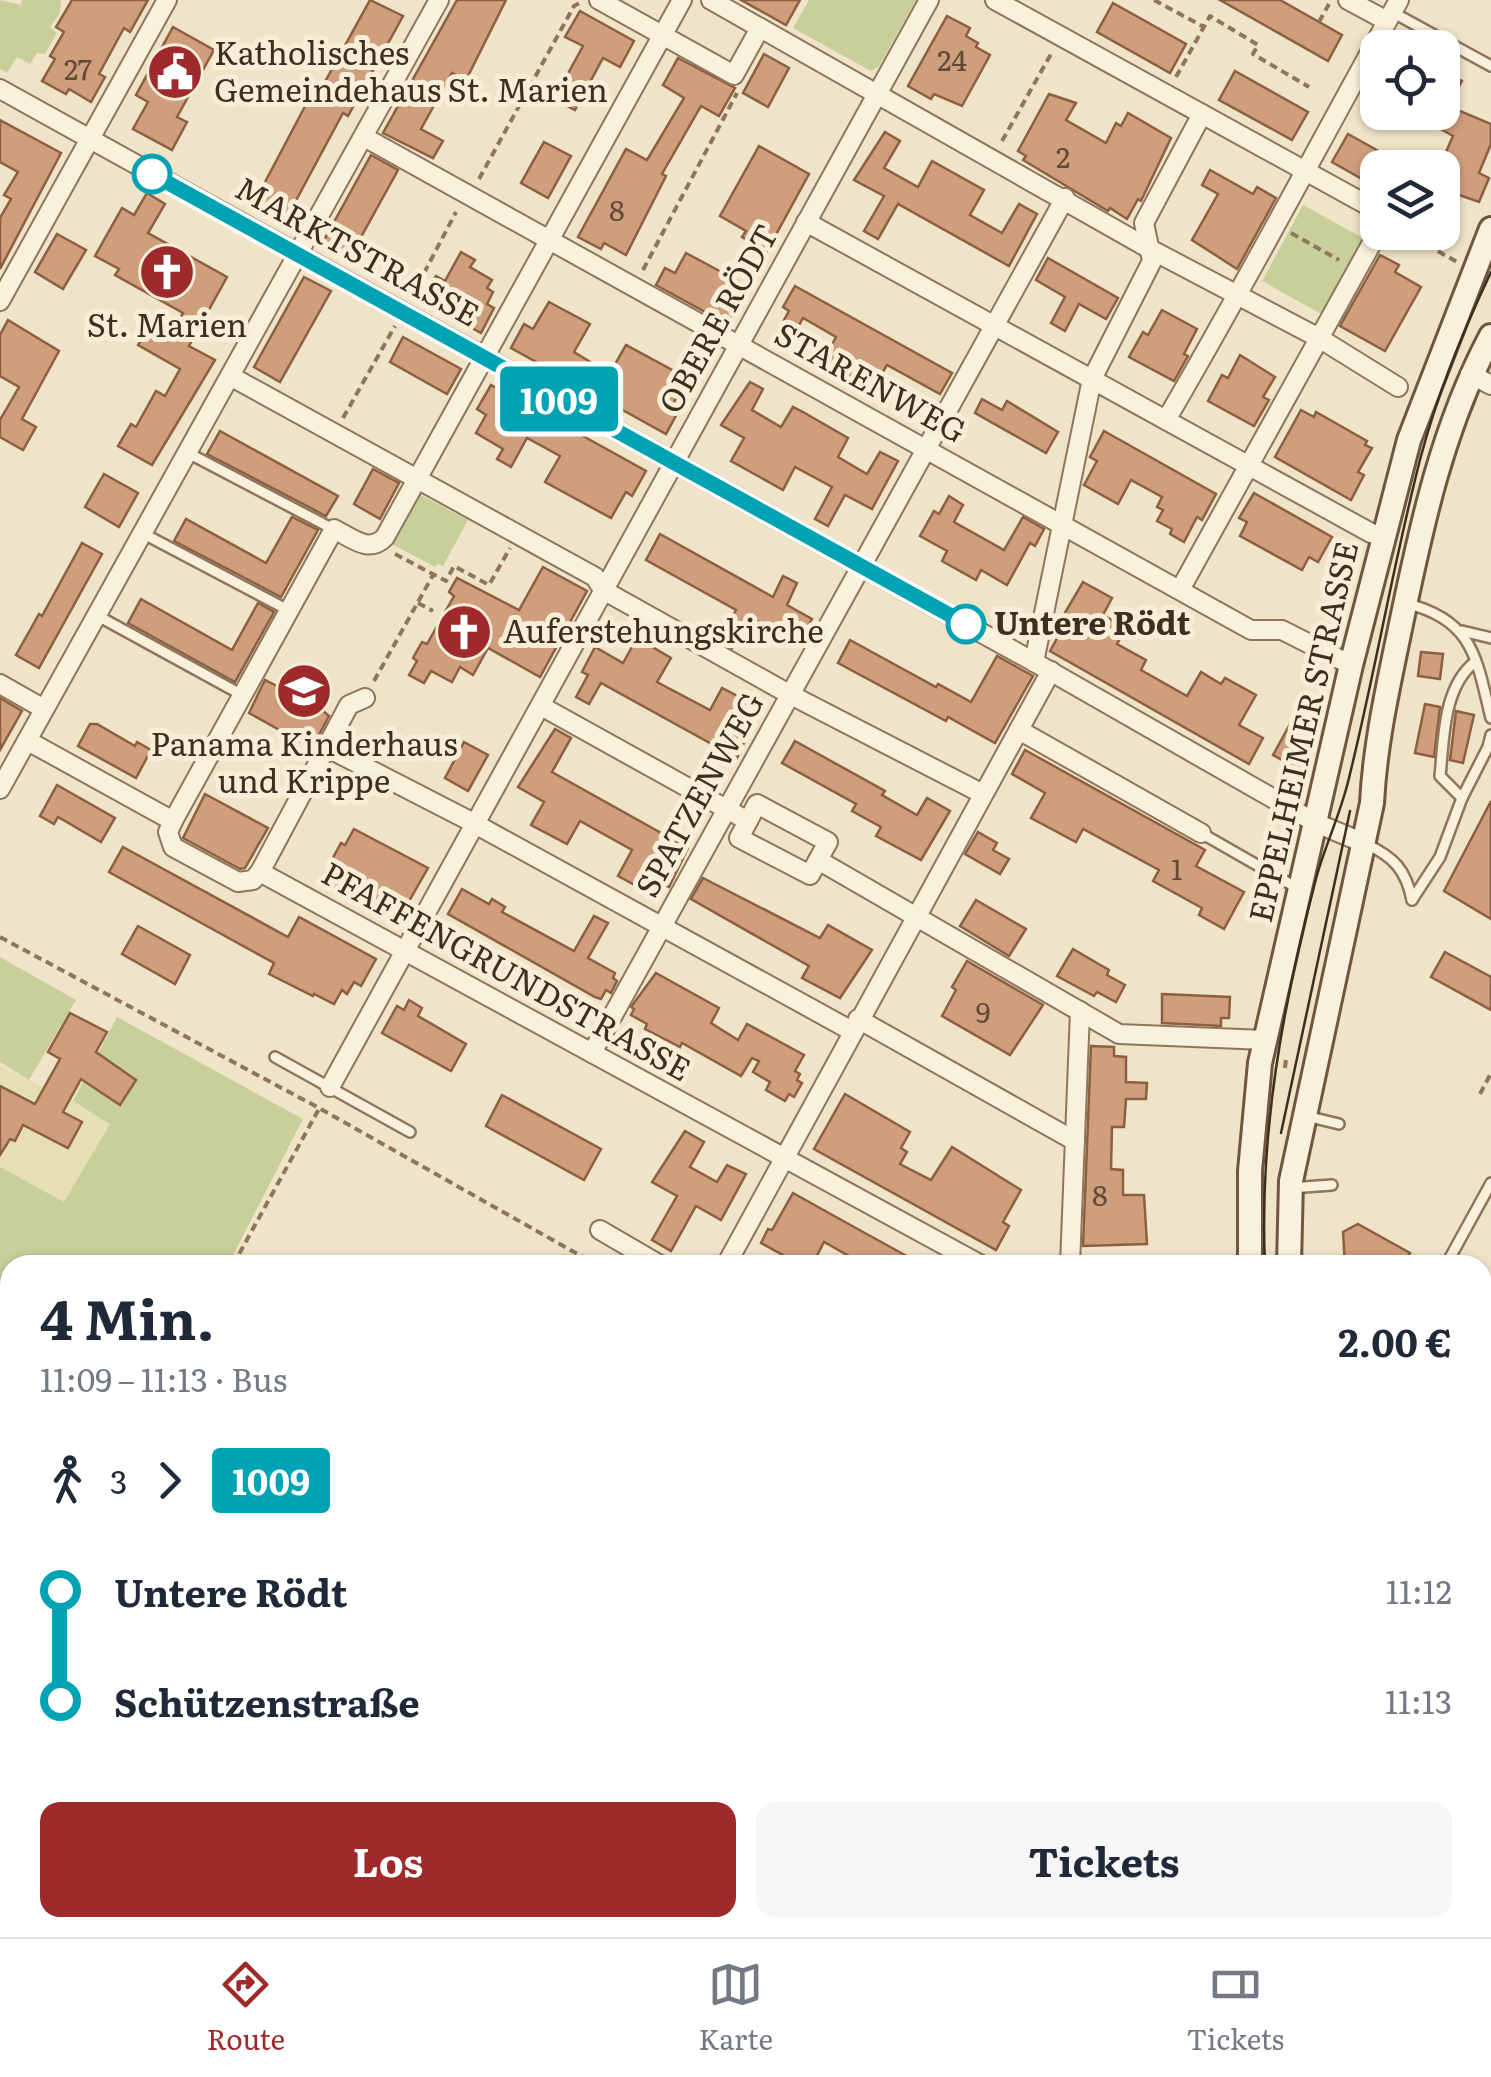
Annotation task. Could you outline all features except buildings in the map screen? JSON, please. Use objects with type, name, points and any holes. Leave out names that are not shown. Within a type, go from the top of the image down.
[{"type":"main road","name":"EPPELHEIMER STRASSE","points":[[1250,1255],[1250,1171],[1260,1063],[1350,666],[1418,411],[1491,229]]},
{"type":"main road","points":[[1289,1255],[1290,1188],[1372,803],[1377,743],[1406,603],[1438,462],[1481,380],[1491,336]]},
{"type":"street","points":[[0,300],[167,0]]},
{"type":"street","points":[[0,790],[439,0]]},
{"type":"street","points":[[598,0],[734,75],[760,28]]},
{"type":"street","points":[[28,741],[172,821],[334,529],[365,546],[378,544],[486,358],[682,0]]},
{"type":"street","points":[[711,0],[1148,248],[1319,338],[1398,386]]},
{"type":"street","name":"OBERE RÖDT","points":[[330,1087],[929,0]]},
{"type":"street","points":[[994,0],[1360,201]]},
{"type":"street","points":[[1166,420],[1238,297],[1393,11],[1348,0]]},
{"type":"street","name":"MARKTSTRASSE","points":[[0,89],[1034,662],[1316,823],[1364,843]]},
{"type":"street","points":[[1034,662],[1092,379],[1152,262],[1144,223],[1202,114]]},
{"type":"street","name":"STARENWEG","points":[[364,137],[1181,588],[1250,630],[1282,630],[1350,666]]},
{"type":"street","name":"SPATZENWEG","points":[[592,1054],[1065,198]]},
{"type":"street","points":[[806,222],[1382,536]]},
{"type":"street","points":[[1181,588],[1368,250]]},
{"type":"street","points":[[232,377],[595,577],[603,590],[789,694],[983,794]]},
{"type":"street","points":[[731,1255],[1051,672]]},
{"type":"street","points":[[0,684],[44,709]]},
{"type":"street","points":[[260,872],[349,705],[365,698]]},
{"type":"street","points":[[541,706],[748,821]]},
{"type":"street","points":[[1019,730],[1201,833]]},
{"type":"street","points":[[326,747],[1075,1140]]},
{"type":"street","points":[[757,804],[828,842],[810,876],[739,838],[748,821],[757,804]]},
{"type":"street","name":"PFAFFENGRUNDSTRASSE","points":[[172,821],[168,832],[173,846],[238,882],[253,880],[260,872],[963,1255]]},
{"type":"street","points":[[818,860],[1119,1034],[1266,1040]]},
{"type":"street","points":[[1070,1255],[1080,1011]]},
{"type":"street","points":[[600,1230],[643,1255]]},
{"type":"lane","points":[[1393,11],[1491,66]]},
{"type":"lane","points":[[190,454],[334,529]]},
{"type":"lane","points":[[144,534],[290,611]]},
{"type":"lane","points":[[1406,603],[1431,608],[1462,631],[1491,638]]},
{"type":"lane","points":[[98,616],[244,696]]},
{"type":"lane","points":[[1462,631],[1491,718]]},
{"type":"lane","points":[[1462,798],[1440,776],[1451,699],[1463,672],[1475,662]]},
{"type":"lane","points":[[1364,843],[1396,862],[1408,878],[1412,900],[1440,857],[1491,735]]},
{"type":"lane","points":[[1201,833],[1301,890]]},
{"type":"lane","points":[[276,1057],[410,1132]]},
{"type":"lane","points":[[1304,1115],[1339,1124]]},
{"type":"lane","points":[[1451,1255],[1491,1183]]},
{"type":"lane","points":[[1290,1188],[1332,1185]]},
{"type":"path","points":[[470,196],[574,6],[584,0]]},
{"type":"path","points":[[1154,0],[1204,27]]},
{"type":"path","points":[[1319,22],[1331,0]]},
{"type":"path","points":[[1166,95],[1210,16],[1258,45],[1253,54],[1309,86]]},
{"type":"path","points":[[992,159],[1061,36]]},
{"type":"path","points":[[634,287],[738,92],[734,75]]},
{"type":"path","points":[[1277,225],[1357,270]]},
{"type":"path","points":[[1438,250],[1473,269]]},
{"type":"path","points":[[378,544],[446,580],[454,566],[489,585],[518,534]]},
{"type":"path","points":[[365,698],[434,574]]},
{"type":"path","points":[[418,602],[433,611]]},
{"type":"path","points":[[0,937],[319,1108],[579,1255]]},
{"type":"path","points":[[1285,1068],[1286,1059]]},
{"type":"path","points":[[1260,1063],[1314,1074]]},
{"type":"path","points":[[1480,1094],[1491,1073]]},
{"type":"path","points":[[238,1255],[319,1108]]},
{"type":"shaded area","points":[[0,1066],[111,1123],[64,1203],[0,1167]]},
{"type":"green space","points":[[0,0],[21,5],[22,0],[61,0],[60,13],[50,27],[57,33],[45,54],[37,53],[30,64],[17,57],[7,73],[0,69]]},
{"type":"green space","points":[[809,0],[916,0],[879,66],[871,71],[793,28]]},
{"type":"green space","points":[[1303,205],[1360,236],[1360,243],[1321,314],[1262,281]]},
{"type":"green space","points":[[419,494],[468,520],[443,566],[435,567],[392,544]]},
{"type":"green space","points":[[0,957],[76,1000],[29,1080],[0,1062]]},
{"type":"green space","points":[[117,1017],[303,1119],[233,1255],[0,1255],[0,1167],[64,1202],[110,1124],[73,1101]]},
{"type":"tram line","points":[[1265,1255],[1270,1117],[1294,971],[1317,875],[1348,782],[1421,456],[1452,362],[1491,272]]},
{"type":"tram line","points":[[1281,1133],[1350,811]]},
{"type":"bus line","name":"1009","points":[[152,174],[966,624]]},
{"type":"place","name":"Katholisches Gemeindehaus St. Marien","points":[[175,72]]},
{"type":"place","name":"St. Marien","points":[[167,272]]},
{"type":"place","name":"Untere Rödt","points":[[966,624]]},
{"type":"place","name":"Auferstehungskirche","points":[[464,632]]},
{"type":"place","name":"Panama Kinderhaus und Krippe","points":[[304,691]]}]
